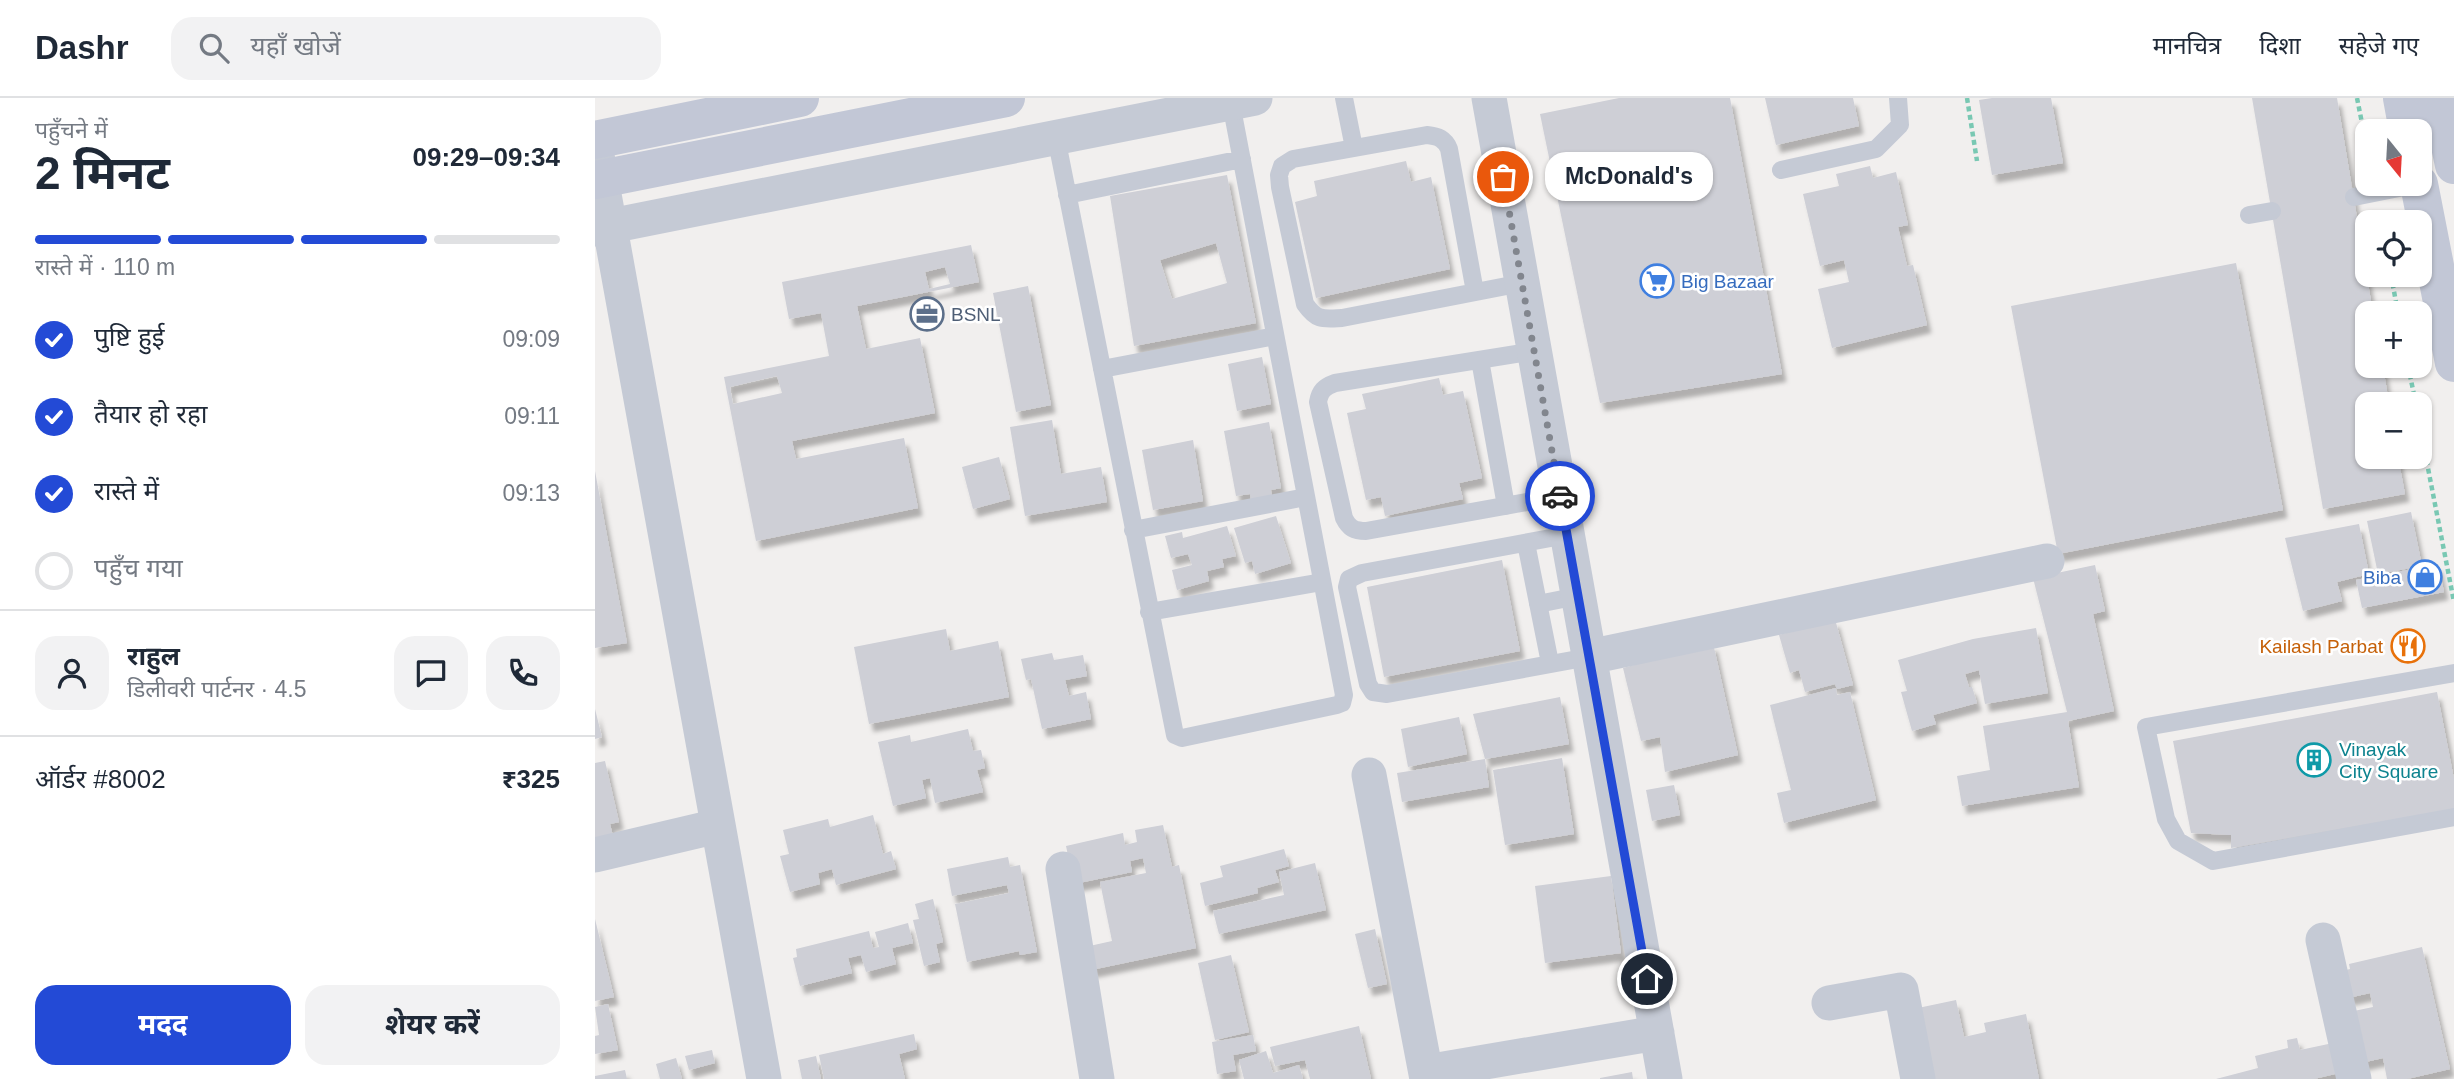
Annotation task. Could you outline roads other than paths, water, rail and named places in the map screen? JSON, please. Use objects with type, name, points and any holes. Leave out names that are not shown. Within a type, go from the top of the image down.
[{"type":"main road","points":[[595,140],[800,98]]},
{"type":"main road","points":[[597,168],[1006,98]]},
{"type":"main road","points":[[2402,98],[2406,119]]},
{"type":"main road","points":[[2440,98],[2454,165]]},
{"type":"main road","points":[[2421,196],[2454,363]]},
{"type":"street","points":[[1489,98],[1665,1079]]},
{"type":"street","points":[[603,228],[1239,100]]},
{"type":"street","points":[[597,168],[603,228],[764,1079]]},
{"type":"street","points":[[1589,657],[2046,561]]},
{"type":"street","points":[[1369,775],[1426,1075],[1657,1034]]},
{"type":"street","points":[[595,855],[718,826]]},
{"type":"street","points":[[1063,869],[1097,1079]]},
{"type":"street","points":[[2323,940],[2354,1079]]},
{"type":"street","points":[[1829,1003],[1901,990],[1918,1079]]},
{"type":"lane","points":[[1344,98],[1354,148]]},
{"type":"lane","points":[[1781,170],[1876,149],[1900,125],[1898,98]]},
{"type":"lane","points":[[1056,138],[1173,731],[1182,738],[1342,703],[1344,695],[1242,159],[1239,100]]},
{"type":"lane","points":[[1475,292],[1449,149],[1446,142],[1437,136],[1427,135],[1293,159],[1282,166],[1279,175],[1305,304],[1313,316],[1324,319],[1342,318],[1522,283]]},
{"type":"lane","points":[[1067,195],[1242,159]]},
{"type":"lane","points":[[2354,197],[2359,196]]},
{"type":"lane","points":[[2249,215],[2272,211]]},
{"type":"lane","points":[[1101,369],[1275,336]]},
{"type":"lane","points":[[1534,351],[1335,383],[1326,386],[1318,402],[1344,518],[1348,526],[1355,531],[1560,496]]},
{"type":"lane","points":[[1480,360],[1506,506]]},
{"type":"lane","points":[[1133,530],[1306,497]]},
{"type":"lane","points":[[1567,535],[1361,573],[1349,579],[1347,587],[1368,684],[1373,692],[1387,694],[1589,657]]},
{"type":"lane","points":[[1526,542],[1550,663]]},
{"type":"lane","points":[[1149,612],[1322,582]]},
{"type":"lane","points":[[1538,604],[1578,596]]},
{"type":"lane","points":[[2454,673],[2146,727],[2166,819],[2178,841],[2213,861],[2454,817]]},
{"type":"place","name":"McDonald's","points":[[1503,177]]},
{"type":"place","name":"Big Bazaar","points":[[1657,281]]},
{"type":"place","name":"BSNL","points":[[927,314]]},
{"type":"place","name":"Biba","points":[[2425,577]]},
{"type":"place","name":"Kailash Parbat","points":[[2408,646]]},
{"type":"place","name":"Vinayak City Square","points":[[2314,760]]}]
